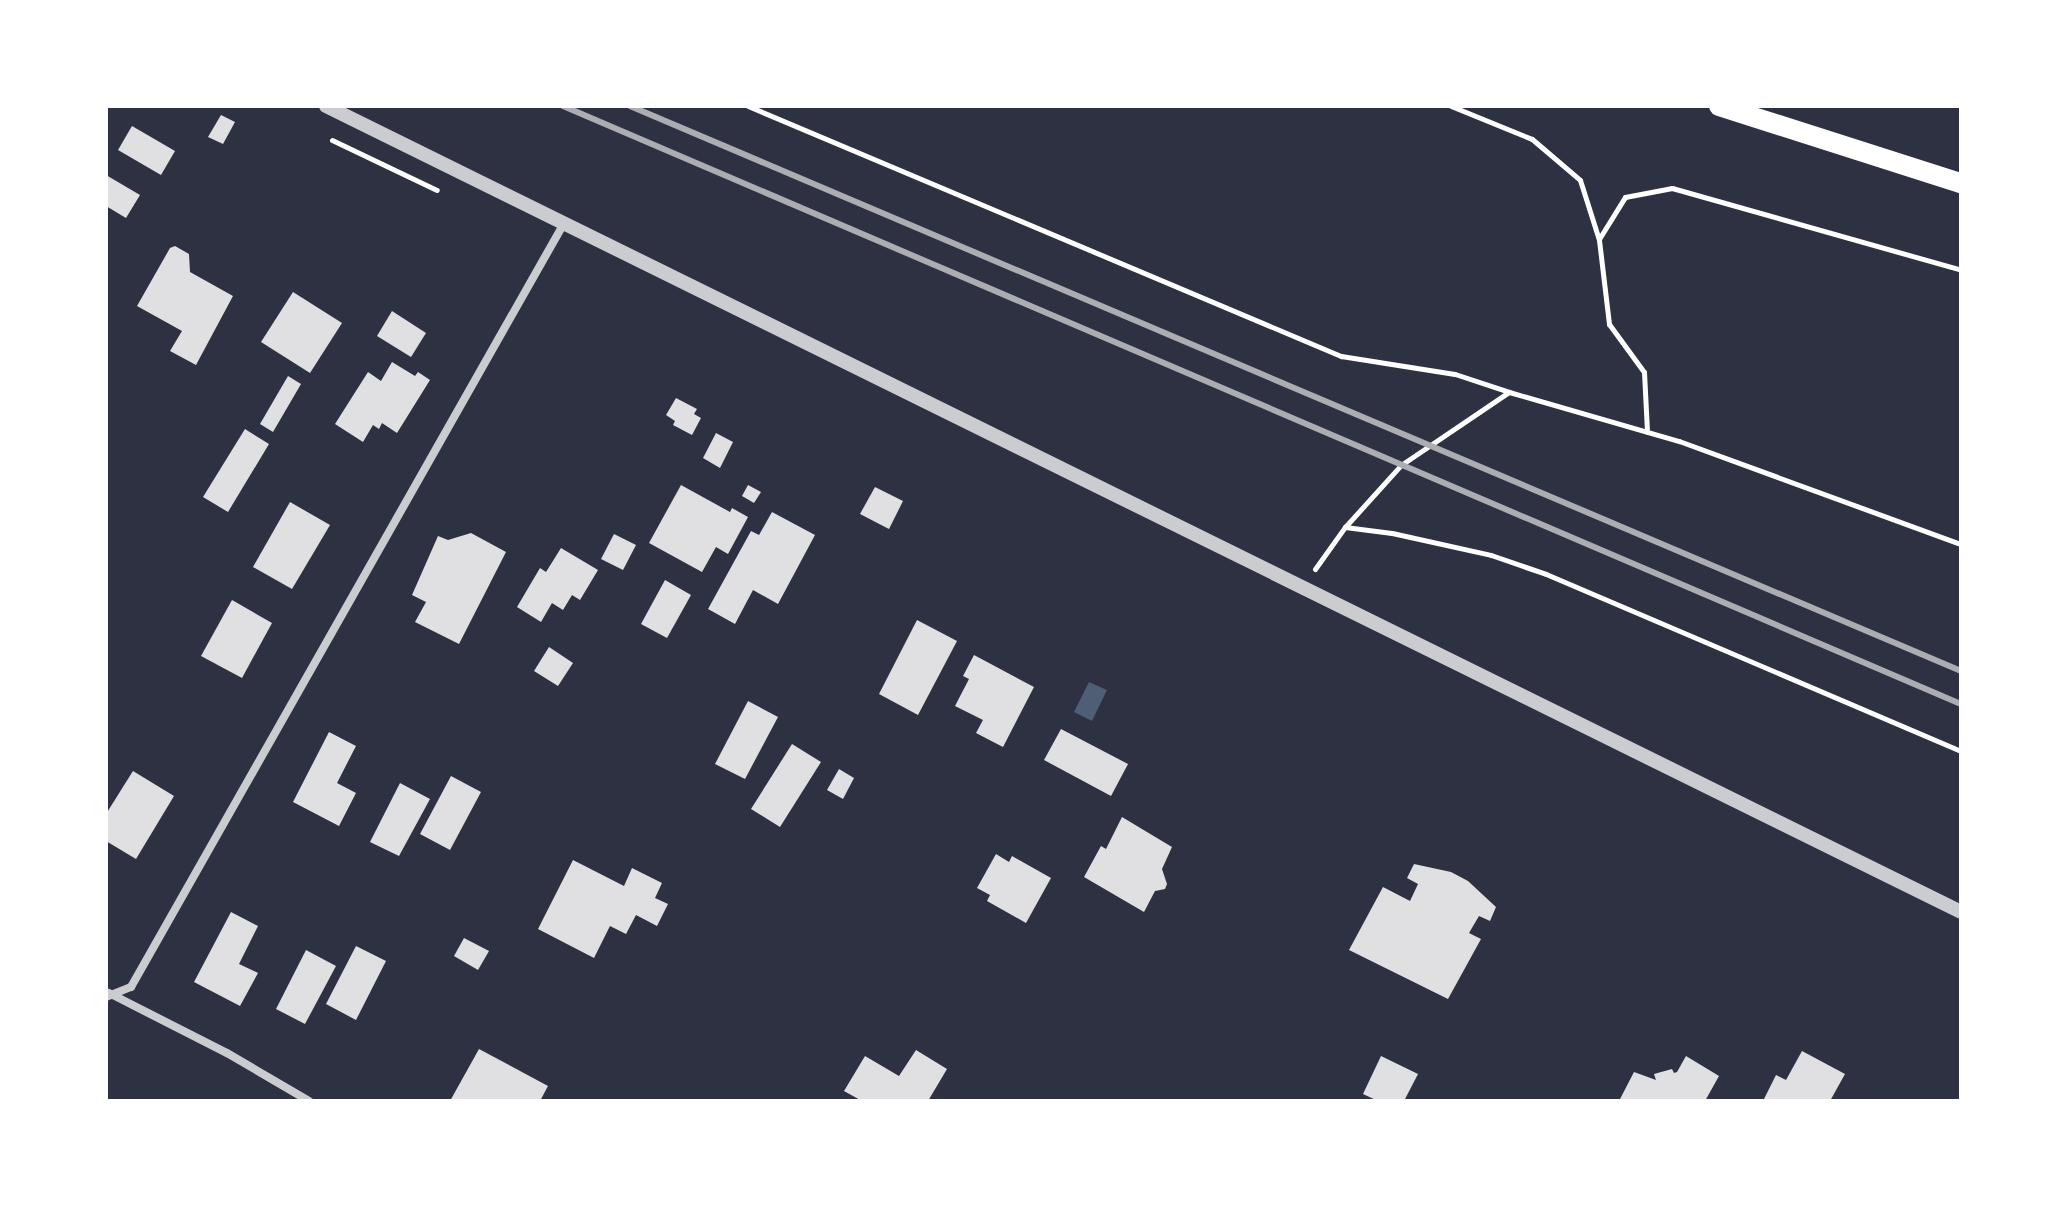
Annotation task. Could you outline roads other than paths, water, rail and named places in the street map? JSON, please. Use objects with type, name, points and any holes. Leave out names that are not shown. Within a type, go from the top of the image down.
[{"type":"main road","points":[[1720,106],[1961,183]]},
{"type":"street","points":[[326,106],[1961,912]]},
{"type":"street","points":[[108,995],[131,987],[563,225]]},
{"type":"street","points":[[108,995],[227,1053],[309,1101]]},
{"type":"water","points":[[1089,682],[1107,690],[1092,721],[1074,712]]},
{"type":"railway","points":[[563,106],[1961,704]]},
{"type":"railway","points":[[630,106],[1961,671]]}]
